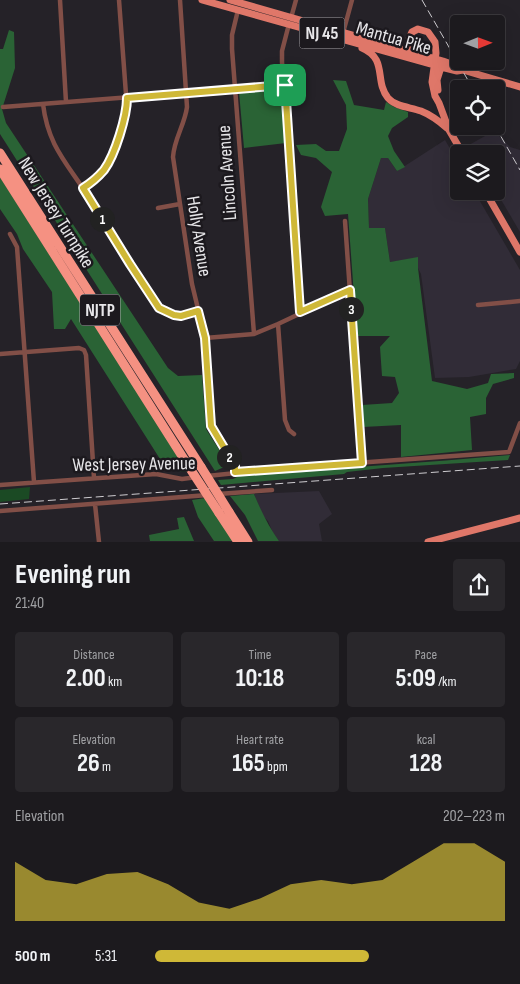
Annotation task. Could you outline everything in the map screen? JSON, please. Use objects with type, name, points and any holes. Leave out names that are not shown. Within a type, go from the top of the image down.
[{"type":"highway","name":"New Jersey Turnpike","points":[[0,153],[248,542]]},
{"type":"highway","name":"New Jersey Turnpike","points":[[0,169],[238,542]]},
{"type":"main road","name":"Mantua Pike","points":[[202,0],[342,33],[437,62],[457,71],[462,70],[520,87]]},
{"type":"main road","name":"Mantua Pike","points":[[230,0],[322,34],[437,62]]},
{"type":"main road","points":[[322,34],[330,39],[371,52],[378,63],[383,90],[388,98],[398,104],[421,111],[437,119],[449,130]]},
{"type":"main road","points":[[437,62],[439,103],[449,130],[458,145]]},
{"type":"main road","points":[[421,111],[431,110],[439,103]]},
{"type":"main road","points":[[490,200],[520,252]]},
{"type":"main road","points":[[428,542],[520,518]]},
{"type":"street","points":[[60,0],[66,102]]},
{"type":"street","points":[[83,188],[96,178],[108,162],[125,119],[127,98],[119,0]]},
{"type":"street","name":"Holly Avenue","points":[[180,0],[187,106],[186,116],[174,147],[173,158],[192,284],[205,338],[211,426],[235,466],[235,472]]},
{"type":"street","points":[[296,0],[282,51],[300,312]]},
{"type":"street","points":[[342,33],[352,0]]},
{"type":"street","name":"Lincoln Avenue","points":[[238,10],[232,35],[254,334]]},
{"type":"street","points":[[3,107],[285,85]]},
{"type":"street","points":[[43,104],[44,118],[49,136],[55,147],[159,308],[181,316],[198,311]]},
{"type":"street","points":[[158,208],[180,204]]},
{"type":"street","points":[[345,221],[362,463]]},
{"type":"street","points":[[10,234],[17,247],[34,482]]},
{"type":"street","points":[[205,338],[254,334],[350,290]]},
{"type":"street","points":[[478,305],[520,302]]},
{"type":"street","points":[[278,324],[285,420],[289,430],[294,434]]},
{"type":"street","points":[[0,354],[79,348],[84,350],[86,355],[94,478]]},
{"type":"street","name":"West Jersey Avenue","points":[[0,485],[156,474],[182,479],[235,472],[508,452],[520,423]]},
{"type":"street","points":[[0,511],[272,490]]},
{"type":"street","points":[[95,504],[99,542]]},
{"type":"shaded area","points":[[487,135],[498,135],[510,147],[520,150],[520,232],[501,200],[505,200],[505,145],[469,145]]},
{"type":"shaded area","points":[[445,140],[450,149],[450,200],[479,200],[520,270],[520,361],[516,369],[469,377],[435,378],[418,258],[390,262],[385,228],[369,229],[368,199],[381,158],[388,158],[397,171]]},
{"type":"shaded area","points":[[319,491],[332,514],[319,524],[322,541],[279,541],[268,521],[263,516],[254,494]]},
{"type":"green space","points":[[9,30],[14,32],[15,68],[2,109],[6,123],[168,368],[178,376],[202,375],[206,429],[230,467],[215,471],[0,134],[0,49],[3,49]]},
{"type":"green space","points":[[333,80],[346,81],[354,105],[384,110],[386,102],[408,112],[408,117],[392,128],[388,136],[394,151],[405,167],[397,171],[388,158],[381,158],[368,199],[369,228],[385,228],[390,262],[418,257],[432,381],[467,389],[488,383],[491,374],[514,373],[514,378],[493,384],[486,398],[486,414],[470,417],[472,450],[401,457],[401,425],[363,427],[362,405],[392,403],[399,393],[395,377],[382,376],[380,347],[390,336],[357,336],[348,214],[325,216],[321,207],[332,172],[316,158],[301,155],[296,145],[316,144],[326,151],[339,151],[347,129],[346,105]]},
{"type":"green space","points":[[282,88],[286,143],[244,148],[239,92]]},
{"type":"green space","points":[[0,177],[188,472],[167,470],[71,319],[65,329],[54,329],[52,292],[23,249],[17,234],[0,209]]},
{"type":"green space","points":[[510,455],[508,460],[383,468],[347,472],[344,474],[221,485],[218,480],[233,479],[241,475]]},
{"type":"green space","points":[[30,487],[29,499],[0,502],[0,490]]},
{"type":"green space","points":[[254,494],[265,519],[279,541],[258,541],[245,515],[230,496]]},
{"type":"green space","points":[[205,498],[233,541],[214,541],[198,517],[192,500]]},
{"type":"green space","points":[[184,517],[194,541],[150,541],[149,535],[179,529],[177,518]]},
{"type":"railway","points":[[422,0],[468,80]]},
{"type":"railway","points":[[500,135],[520,170]]},
{"type":"railway","points":[[0,504],[520,466]]},
{"type":"route","points":[[285,85],[288,155],[300,312],[350,290],[362,463],[235,472],[235,466],[211,426],[205,338],[198,311],[181,316],[166,313],[159,308],[83,188],[96,178],[108,162],[125,119],[127,98],[285,85]]}]
